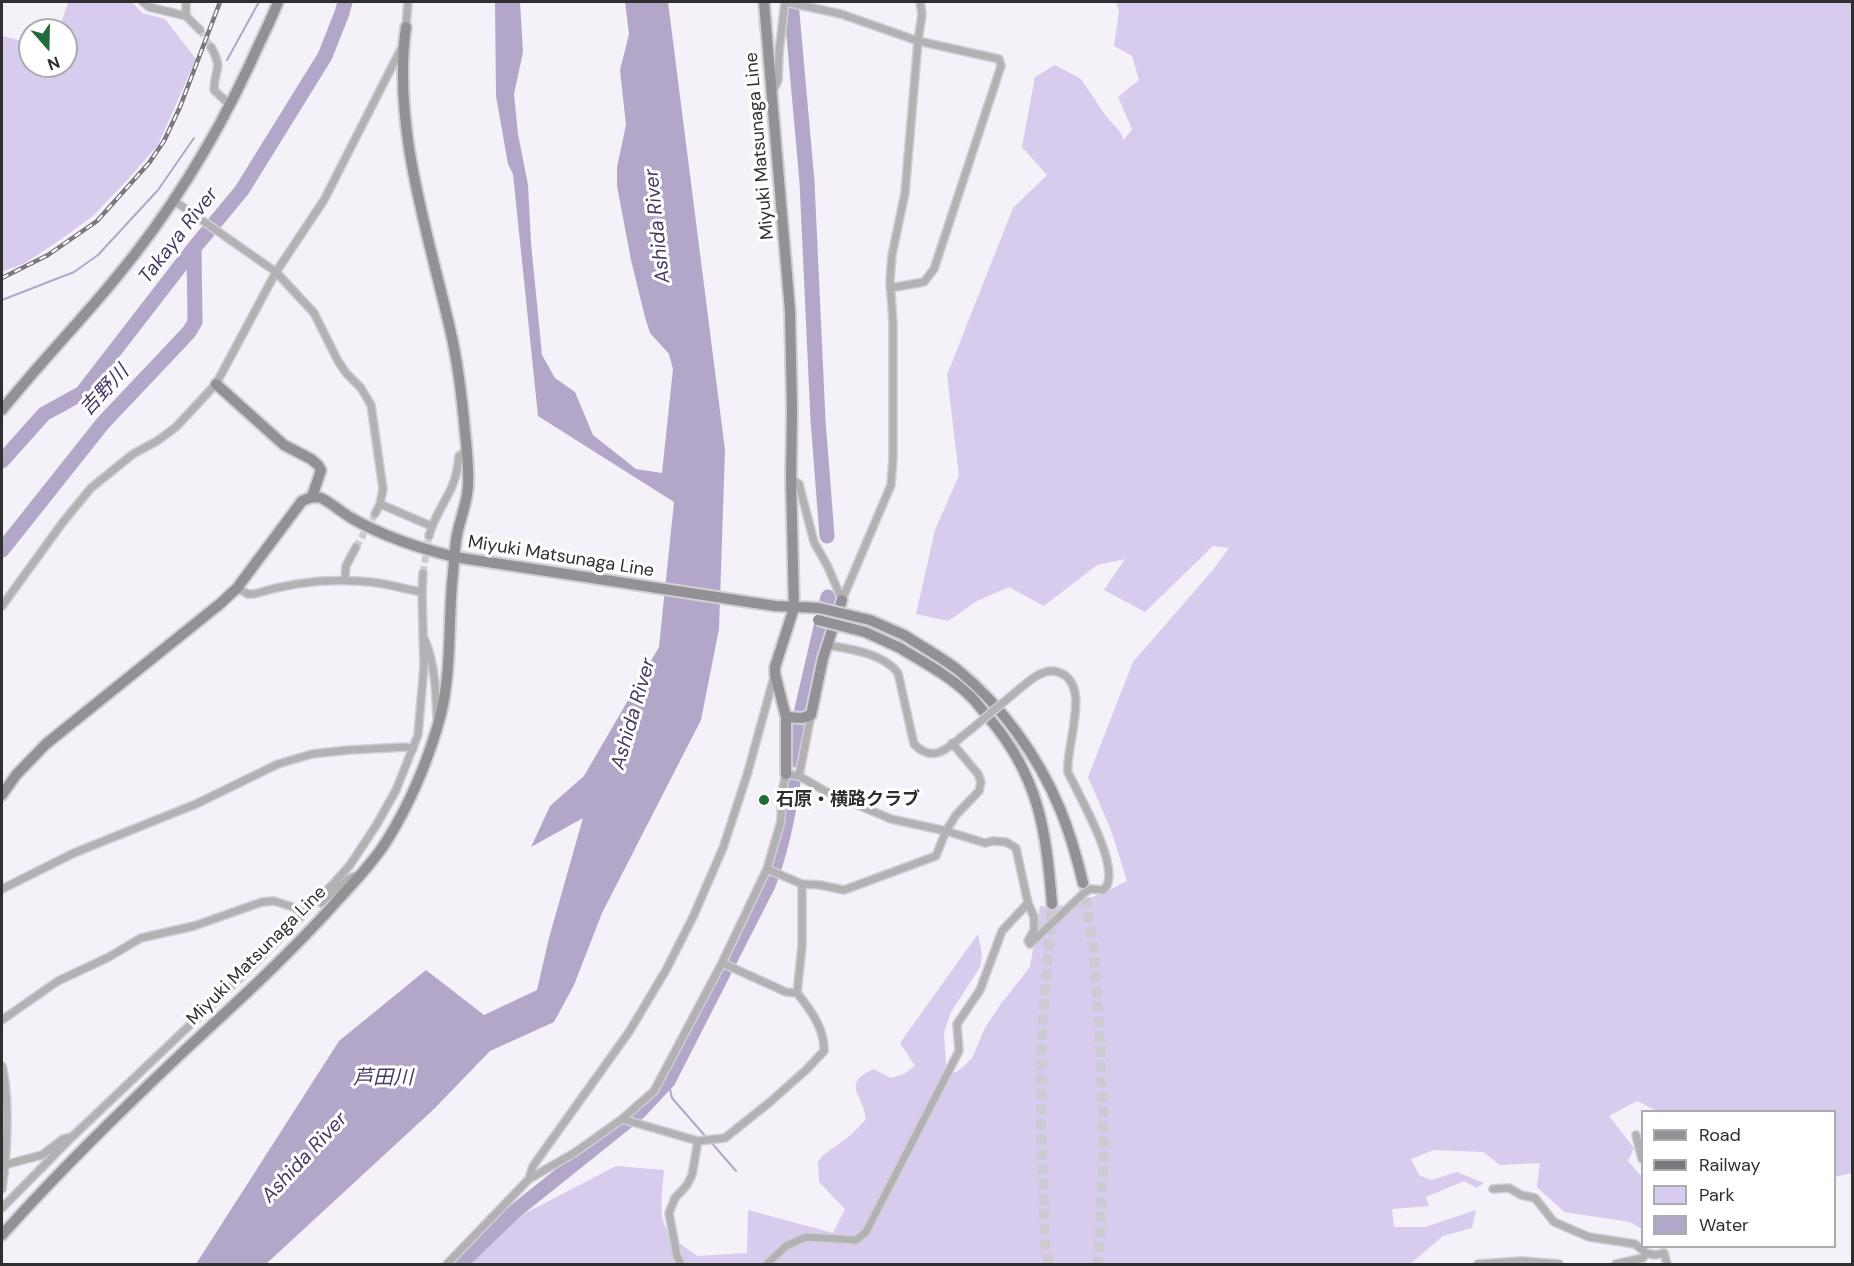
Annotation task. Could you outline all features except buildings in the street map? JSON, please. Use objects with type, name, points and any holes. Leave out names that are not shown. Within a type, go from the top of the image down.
[{"type":"main road","points":[[2,410],[43,359],[115,280],[198,164],[230,105],[278,2]]},
{"type":"main road","name":"Miyuki Matsunaga Line","points":[[2,1235],[123,1108],[280,962],[362,873],[385,844],[405,808],[437,729],[448,679],[451,595],[455,557],[794,608],[790,311],[764,2]]},
{"type":"main road","points":[[2,795],[16,775],[46,744],[196,624],[237,588],[303,501],[312,497],[321,498],[351,518],[387,537],[418,548],[455,557],[457,536],[468,491],[461,385],[451,333],[416,188],[408,139],[404,42],[406,27]]},
{"type":"main road","points":[[216,384],[284,445],[318,465],[321,470],[312,497]]},
{"type":"main road","points":[[786,717],[802,718],[811,715],[827,645],[842,600]]},
{"type":"main road","points":[[794,608],[819,608],[870,620],[904,635],[955,668],[983,692],[1009,722],[1031,754],[1059,807],[1072,842],[1083,883]]},
{"type":"main road","points":[[794,608],[818,620],[865,632],[900,648],[941,673],[969,694],[998,728],[1019,760],[1036,796],[1048,853],[1052,904]]},
{"type":"main road","points":[[786,774],[786,717],[775,674],[777,659],[794,608]]},
{"type":"street","points":[[143,2],[149,7],[186,16],[200,30]]},
{"type":"street","points":[[186,2],[186,16]]},
{"type":"street","points":[[406,27],[408,2]]},
{"type":"street","points":[[772,93],[778,80],[779,52],[789,2],[841,14],[918,41],[999,59],[1001,66],[934,269],[924,282],[890,288]]},
{"type":"street","points":[[842,600],[891,485],[893,323],[890,288],[892,255],[905,193],[922,14],[920,2]]},
{"type":"street","points":[[2,606],[63,522],[92,488],[133,454],[176,427],[216,384],[274,271],[324,200],[404,42]]},
{"type":"street","points":[[211,47],[219,68],[214,90],[230,105]]},
{"type":"street","points":[[172,200],[274,271],[314,313],[338,361],[361,388],[371,405],[383,489],[375,514]]},
{"type":"street","points":[[429,536],[431,526],[452,487],[459,456],[467,450]]},
{"type":"street","points":[[791,479],[799,484],[814,542],[842,600]]},
{"type":"street","points":[[380,504],[431,526]]},
{"type":"street","points":[[345,580],[346,566],[356,547]]},
{"type":"street","points":[[2,1209],[72,1137],[250,968],[350,865],[396,790],[418,735],[424,666],[423,573]]},
{"type":"street","points":[[237,588],[248,594],[254,594],[296,584],[345,580],[373,582],[422,592]]},
{"type":"street","points":[[423,635],[430,653],[435,682],[437,729]]},
{"type":"street","points":[[447,1264],[529,1179],[574,1153],[622,1119],[654,1091],[771,871],[781,821],[782,792],[786,774],[799,776],[825,791],[891,819],[946,831],[985,843],[1006,842],[1016,848],[1028,903],[1034,917],[1034,930],[1028,941],[1030,944],[1084,893],[1090,889],[1103,890],[1108,883],[1109,870],[1104,848],[1068,772],[1067,763],[1076,707],[1073,686],[1069,678],[1053,670],[1042,673],[1028,681],[969,731],[936,754],[929,755],[920,751],[914,744],[898,673],[891,663],[858,651],[827,645]]},
{"type":"street","points":[[529,1179],[532,1166],[629,1032],[666,970],[693,917],[723,848],[747,775],[775,674]]},
{"type":"street","points":[[799,776],[811,715]]},
{"type":"street","points":[[771,871],[802,884],[844,890],[936,856],[946,831],[956,815],[980,791],[981,782],[978,774],[952,742]]},
{"type":"street","points":[[2,889],[74,853],[196,804],[278,764],[312,754],[406,747],[413,749]]},
{"type":"street","points":[[2,1020],[58,981],[109,957],[141,938],[194,926],[262,902],[274,901],[306,911],[320,903],[348,879],[362,873]]},
{"type":"street","points":[[622,1119],[705,1140],[725,1138],[735,1132],[806,1070],[824,1051],[821,1031],[797,993],[802,946],[802,884]]},
{"type":"street","points":[[767,1264],[786,1246],[806,1237],[856,1240],[866,1232],[959,1051],[957,1024],[980,990],[1002,931],[1028,903]]},
{"type":"street","points":[[722,963],[786,992],[797,993]]},
{"type":"street","points":[[2,1066],[6,1105],[2,1189]]},
{"type":"street","points":[[1635,1135],[1641,1155]]},
{"type":"street","points":[[4,1165],[42,1155],[63,1139],[72,1137]]},
{"type":"street","points":[[681,1264],[677,1256],[669,1213],[675,1198],[687,1185],[692,1175],[705,1140]]},
{"type":"street","points":[[1493,1189],[1509,1188],[1521,1195],[1535,1198],[1554,1222],[1589,1237],[1635,1244],[1646,1253],[1655,1255],[1667,1250],[1667,1264]]},
{"type":"street","points":[[1616,1264],[1643,1258],[1646,1253]]},
{"type":"street","points":[[1478,1264],[1522,1261],[1559,1264]]},
{"type":"green space","points":[[70,2],[132,2],[142,13],[165,19],[196,59],[158,145],[130,177],[93,216],[25,263],[2,272],[2,36],[18,40],[18,78],[78,78],[78,18],[63,18]]},
{"type":"green space","points":[[1116,2],[1852,2],[1852,1173],[1836,1177],[1836,1110],[1655,1110],[1637,1101],[1609,1116],[1634,1148],[1628,1161],[1641,1176],[1641,1228],[1630,1222],[1564,1212],[1537,1187],[1540,1163],[1500,1165],[1483,1152],[1434,1150],[1411,1159],[1419,1175],[1431,1180],[1457,1172],[1484,1183],[1477,1188],[1464,1181],[1426,1197],[1429,1206],[1392,1209],[1394,1227],[1425,1227],[1476,1210],[1472,1228],[1443,1236],[1410,1264],[463,1264],[518,1217],[616,1166],[664,1170],[662,1202],[665,1225],[674,1238],[697,1256],[747,1253],[748,1210],[833,1233],[845,1209],[819,1182],[818,1162],[822,1156],[851,1135],[866,1119],[856,1091],[858,1080],[863,1075],[873,1069],[891,1078],[904,1074],[915,1066],[900,1043],[978,934],[982,954],[980,967],[951,1012],[944,1032],[946,1066],[949,1072],[956,1072],[972,1058],[985,1028],[1030,967],[1040,906],[1074,903],[1096,896],[1127,881],[1111,830],[1088,777],[1133,662],[1212,571],[1229,548],[1213,546],[1145,612],[1104,590],[1125,559],[1097,565],[1044,606],[1009,587],[977,601],[948,621],[916,614],[935,530],[959,475],[947,375],[1013,208],[1047,175],[1022,147],[1035,77],[1055,65],[1081,79],[1124,140],[1132,129],[1118,97],[1139,80],[1132,56],[1114,46],[1119,11]]},
{"type":"water","name":"芦田川","points":[[495,2],[520,2],[523,52],[514,94],[518,134],[528,185],[542,355],[555,378],[575,392],[593,435],[636,469],[662,473],[673,369],[669,354],[650,333],[645,317],[617,186],[617,167],[626,125],[620,70],[629,34],[625,2],[668,2],[725,450],[719,629],[701,720],[602,913],[574,985],[554,1022],[490,1051],[434,1109],[266,1264],[196,1264],[339,1041],[426,970],[484,1015],[537,990],[549,938],[583,818],[531,847],[550,806],[584,776],[659,647],[674,502],[538,416],[513,174],[508,164],[496,96]]},
{"type":"waterway","points":[[227,60],[259,2]]},
{"type":"waterway","name":"Takaya River","points":[[2,461],[44,414],[82,393],[242,190],[325,56],[345,2]]},
{"type":"waterway","points":[[791,2],[807,182],[818,420],[827,536]]},
{"type":"waterway","points":[[2,300],[74,272],[98,255],[158,190],[194,138]]},
{"type":"waterway","name":"吉野川","points":[[2,550],[103,423],[189,332],[195,322],[194,248]]},
{"type":"waterway","points":[[802,709],[828,597]]},
{"type":"waterway","points":[[796,760],[799,726]]},
{"type":"waterway","points":[[460,1264],[514,1212],[639,1112],[668,1081],[768,885],[784,834],[793,782]]},
{"type":"waterway","points":[[668,1081],[672,1098],[706,1137]]},
{"type":"waterway","points":[[710,1141],[736,1171]]},
{"type":"tunnel","points":[[200,30],[211,47]]},
{"type":"tunnel","points":[[356,547],[375,514]]},
{"type":"tunnel","points":[[423,573],[429,536]]},
{"type":"tunnel","points":[[1083,883],[1094,952],[1100,1041],[1104,1150],[1098,1264]]},
{"type":"tunnel","points":[[1049,1264],[1045,1245],[1041,1130],[1042,1032],[1052,904]]},
{"type":"railway","points":[[2,278],[48,255],[97,221],[149,163],[164,141],[180,107],[220,2]]},
{"type":"place","name":"石原・横路クラブ","points":[[764,800]]},
{"type":"water label","name":"Ashida River","points":[[658,226]]},
{"type":"water label","name":"Ashida River","points":[[634,714]]},
{"type":"water label","name":"Ashida River","points":[[305,1158]]}]
